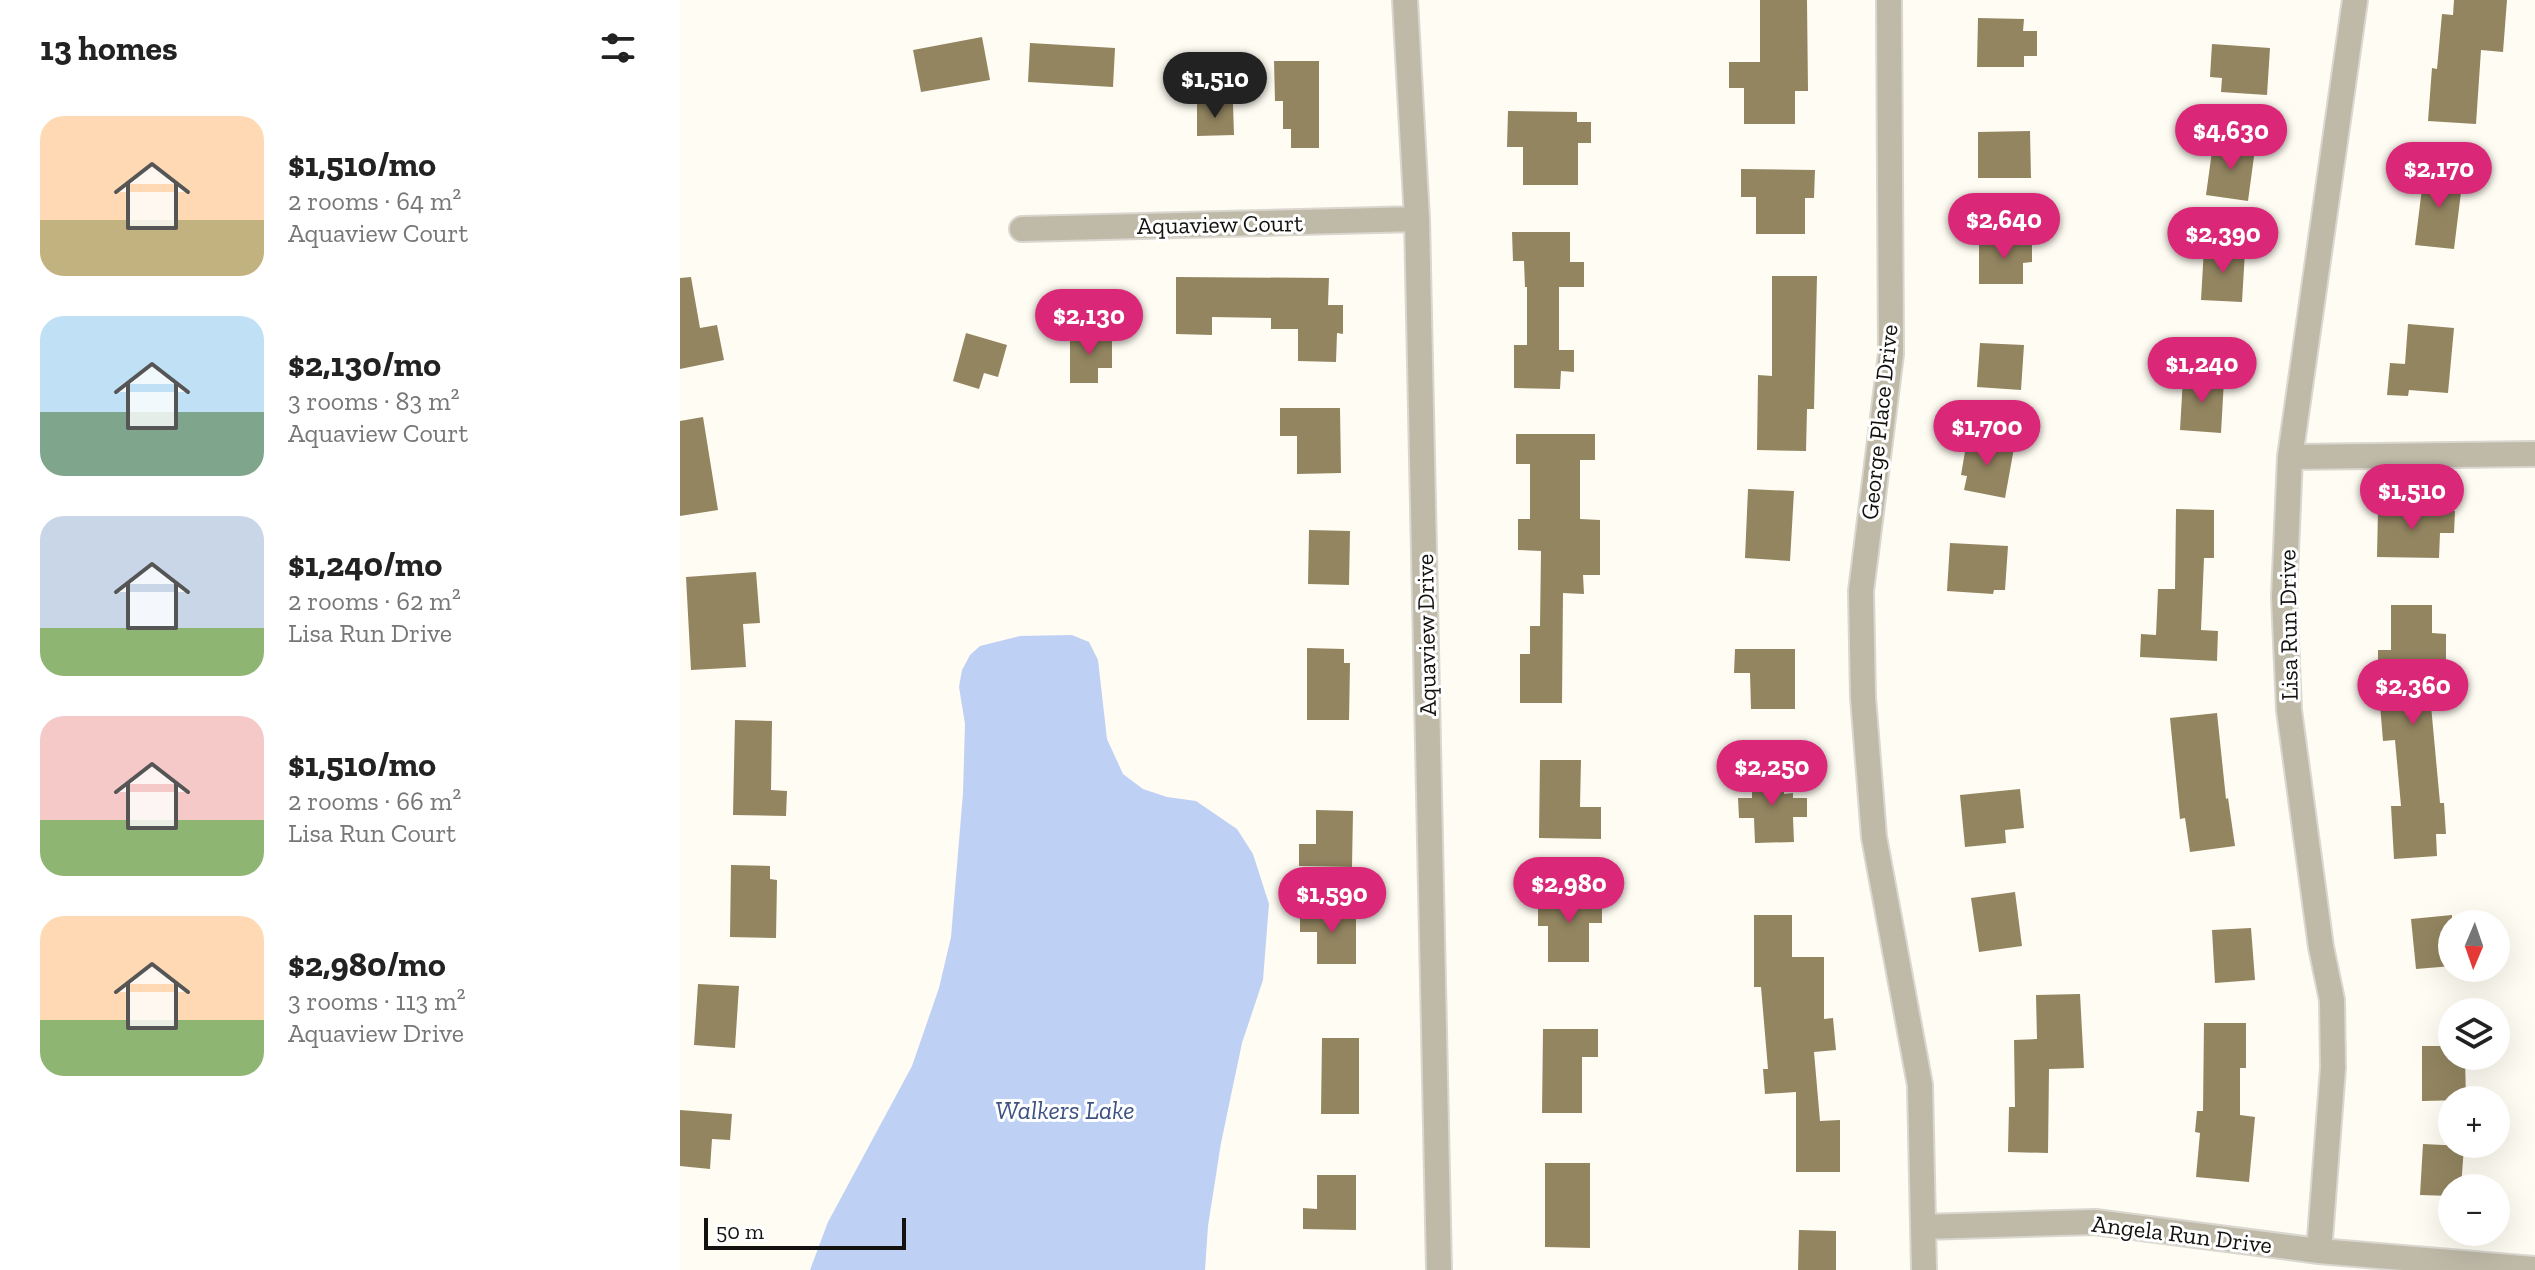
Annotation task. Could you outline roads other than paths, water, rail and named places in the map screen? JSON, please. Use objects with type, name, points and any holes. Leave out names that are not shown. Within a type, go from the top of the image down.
[{"type":"street","name":"Aquaview Drive","points":[[1405,0],[1417,219],[1439,1270]]},
{"type":"street","name":"George Place Drive","points":[[1889,0],[1891,354],[1861,591],[1863,697],[1874,837],[1920,1085],[1924,1270]]},
{"type":"street","name":"Lisa Run Drive","points":[[2319,1251],[2333,1068],[2332,1000],[2321,947],[2289,710],[2284,597],[2290,457],[2355,0]]},
{"type":"street","name":"Aquaview Court","points":[[1022,229],[1417,219]]},
{"type":"street","points":[[2290,457],[2535,454]]},
{"type":"street","name":"Angela Run Drive","points":[[1923,1227],[2095,1222],[2319,1251],[2535,1269]]},
{"type":"water","name":"Walkers Lake","points":[[1072,635],[1089,642],[1098,660],[1107,739],[1123,774],[1143,789],[1167,797],[1196,801],[1237,829],[1253,854],[1269,904],[1263,980],[1242,1043],[1221,1143],[1208,1226],[1205,1270],[810,1270],[828,1222],[912,1066],[939,988],[951,937],[963,793],[965,724],[959,687],[962,670],[970,655],[980,646],[1020,636]]}]
